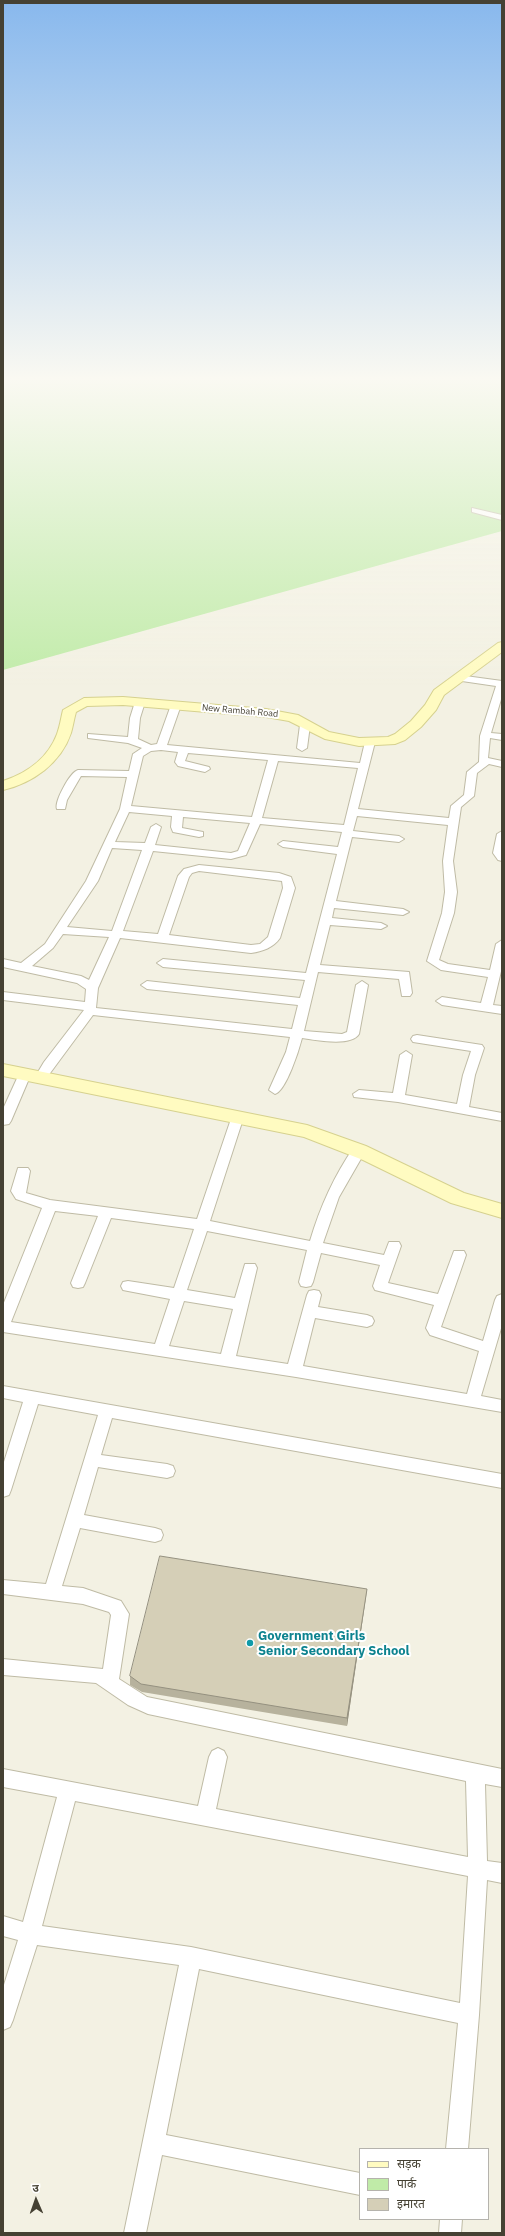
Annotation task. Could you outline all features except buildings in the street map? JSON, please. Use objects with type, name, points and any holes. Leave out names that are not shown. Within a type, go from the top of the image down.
[{"type":"street","points":[[475,510],[502,518]]},
{"type":"street","name":"New Rambah Road","points":[[3,786],[38,770],[52,755],[60,744],[65,733],[70,710],[77,705],[102,701],[140,702],[282,715],[325,735],[370,742],[390,741],[400,737],[416,724],[431,707],[439,693],[502,646]]},
{"type":"street","points":[[458,678],[502,684],[498,711],[486,735],[483,758],[485,762]]},
{"type":"street","points":[[133,739],[135,718],[140,702]]},
{"type":"street","points":[[161,747],[176,705]]},
{"type":"street","points":[[302,748],[305,725]]},
{"type":"street","points":[[486,735],[502,737]]},
{"type":"street","points":[[91,736],[124,739],[142,744],[149,748]]},
{"type":"street","points":[[275,1090],[292,1052],[297,1034],[370,742]]},
{"type":"street","points":[[25,966],[49,946],[92,881],[124,809],[138,754],[149,748],[161,747],[364,766]]},
{"type":"street","points":[[184,749],[180,762],[182,764],[205,769]]},
{"type":"street","points":[[108,845],[231,856],[242,853],[256,821],[274,758]]},
{"type":"street","points":[[494,974],[445,967],[433,961],[448,913],[451,877],[448,861],[456,806],[469,796],[472,772],[485,762],[502,764]]},
{"type":"street","points":[[61,807],[62,800],[78,773],[134,774]]},
{"type":"street","points":[[124,809],[178,813],[348,831],[399,839]]},
{"type":"street","points":[[352,812],[453,822]]},
{"type":"street","points":[[178,813],[177,830],[199,834]]},
{"type":"street","points":[[4,1121],[33,1076],[48,1065],[90,1009],[92,988],[116,935],[156,827]]},
{"type":"street","points":[[502,834],[498,853],[502,858]]},
{"type":"street","points":[[283,844],[343,851]]},
{"type":"street","points":[[60,930],[162,938],[250,949],[261,948],[270,943],[274,938],[289,888],[287,879],[279,876],[199,868],[188,871],[184,876],[162,938]]},
{"type":"street","points":[[330,904],[404,912]]},
{"type":"street","points":[[326,921],[381,926]]},
{"type":"street","points":[[486,1007],[493,986],[494,974],[501,952]]},
{"type":"street","points":[[3,963],[25,966],[81,980],[92,988]]},
{"type":"street","points":[[163,963],[312,973],[405,975],[406,993]]},
{"type":"street","points":[[147,985],[305,1002]]},
{"type":"street","points":[[3,996],[90,1009],[297,1034],[343,1038],[353,1034],[362,985]]},
{"type":"street","points":[[442,1001],[502,1010]]},
{"type":"street","points":[[417,1039],[478,1048],[462,1110]]},
{"type":"street","points":[[398,1098],[406,1055]]},
{"type":"street","points":[[3,1070],[307,1131],[358,1150],[438,1191],[479,1206],[502,1211]]},
{"type":"street","points":[[359,1094],[398,1098],[502,1116]]},
{"type":"street","points":[[160,1351],[238,1116]]},
{"type":"street","points":[[306,1282],[315,1246],[330,1199],[343,1172],[358,1150]]},
{"type":"street","points":[[23,1171],[18,1191],[21,1196],[50,1205],[202,1226],[389,1261]]},
{"type":"street","points":[[3,1323],[50,1205]]},
{"type":"street","points":[[78,1283],[106,1213]]},
{"type":"street","points":[[394,1246],[380,1284],[382,1287],[442,1301]]},
{"type":"street","points":[[460,1255],[442,1301],[434,1330],[488,1348]]},
{"type":"street","points":[[227,1361],[250,1268]]},
{"type":"street","points":[[128,1286],[241,1305]]},
{"type":"street","points":[[294,1371],[314,1296]]},
{"type":"street","points":[[472,1402],[502,1300]]},
{"type":"street","points":[[310,1311],[367,1321]]},
{"type":"street","points":[[3,1326],[294,1371],[502,1406]]},
{"type":"street","points":[[3,1392],[33,1396],[502,1481]]},
{"type":"street","points":[[3,1490],[33,1396]]},
{"type":"street","points":[[52,1593],[107,1410]]},
{"type":"street","points":[[92,1460],[167,1471]]},
{"type":"street","points":[[74,1520],[154,1535]]},
{"type":"street","points":[[3,1588],[83,1596],[116,1606],[120,1614],[110,1681]]},
{"type":"street","points":[[3,1667],[98,1675],[110,1681],[133,1700],[148,1706],[474,1774],[502,1778]]},
{"type":"street","points":[[205,1817],[218,1757]]},
{"type":"street","points":[[457,2148],[469,2015],[478,1869],[474,1774]]},
{"type":"street","points":[[3,1778],[502,1873]]},
{"type":"street","points":[[3,2020],[30,1934],[68,1791]]},
{"type":"street","points":[[3,1926],[30,1934],[191,1957],[469,2015]]},
{"type":"street","points":[[135,2233],[191,1957]]},
{"type":"street","points":[[153,2143],[359,2184]]},
{"type":"street","points":[[450,2233],[451,2220]]},
{"type":"green space","points":[[3,480],[502,480],[502,531],[3,670]]},
{"type":"place","name":"Government Girls Senior Secondary School","points":[[250,1643]]}]
